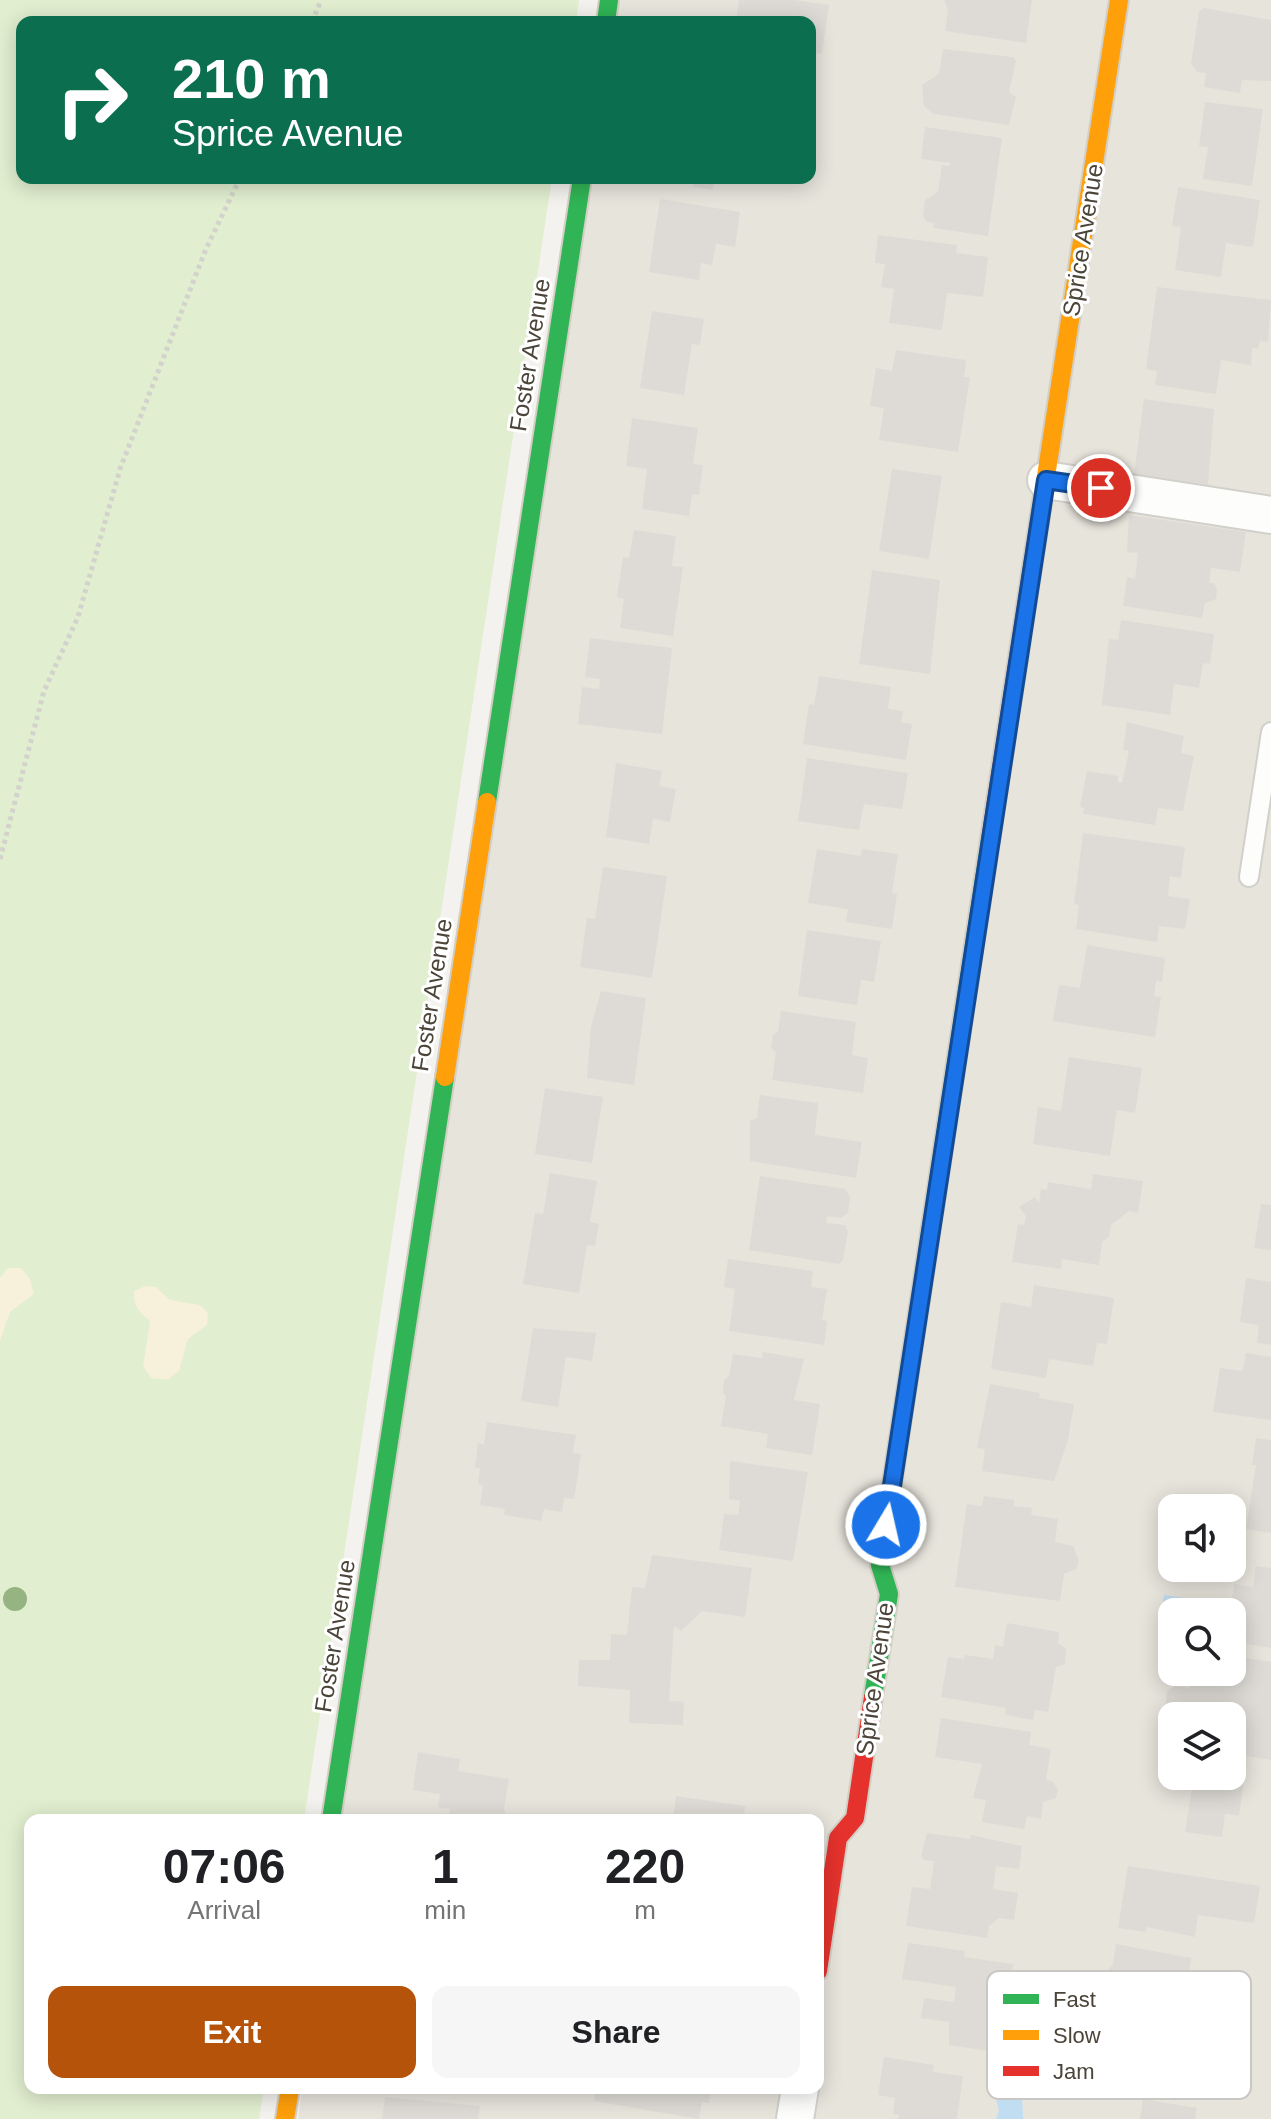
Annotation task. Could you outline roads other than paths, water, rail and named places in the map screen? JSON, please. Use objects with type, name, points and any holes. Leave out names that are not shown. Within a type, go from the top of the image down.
[{"type":"street","name":"Sprice Avenue","points":[[824,1931],[838,1838],[855,1818],[889,1594],[880,1565],[881,1556],[1119,0]]},
{"type":"street","name":"Foster Avenue","points":[[332,1814],[581,184]]},
{"type":"street","points":[[1046,480],[1271,515]]},
{"type":"street","points":[[285,2119],[289,2094]]},
{"type":"street","points":[[795,2119],[799,2094]]},
{"type":"lane","points":[[1249,877],[1271,732]]},
{"type":"water","points":[[996,2099],[1022,2099],[1023,2119],[996,2119],[999,2110]]}]
